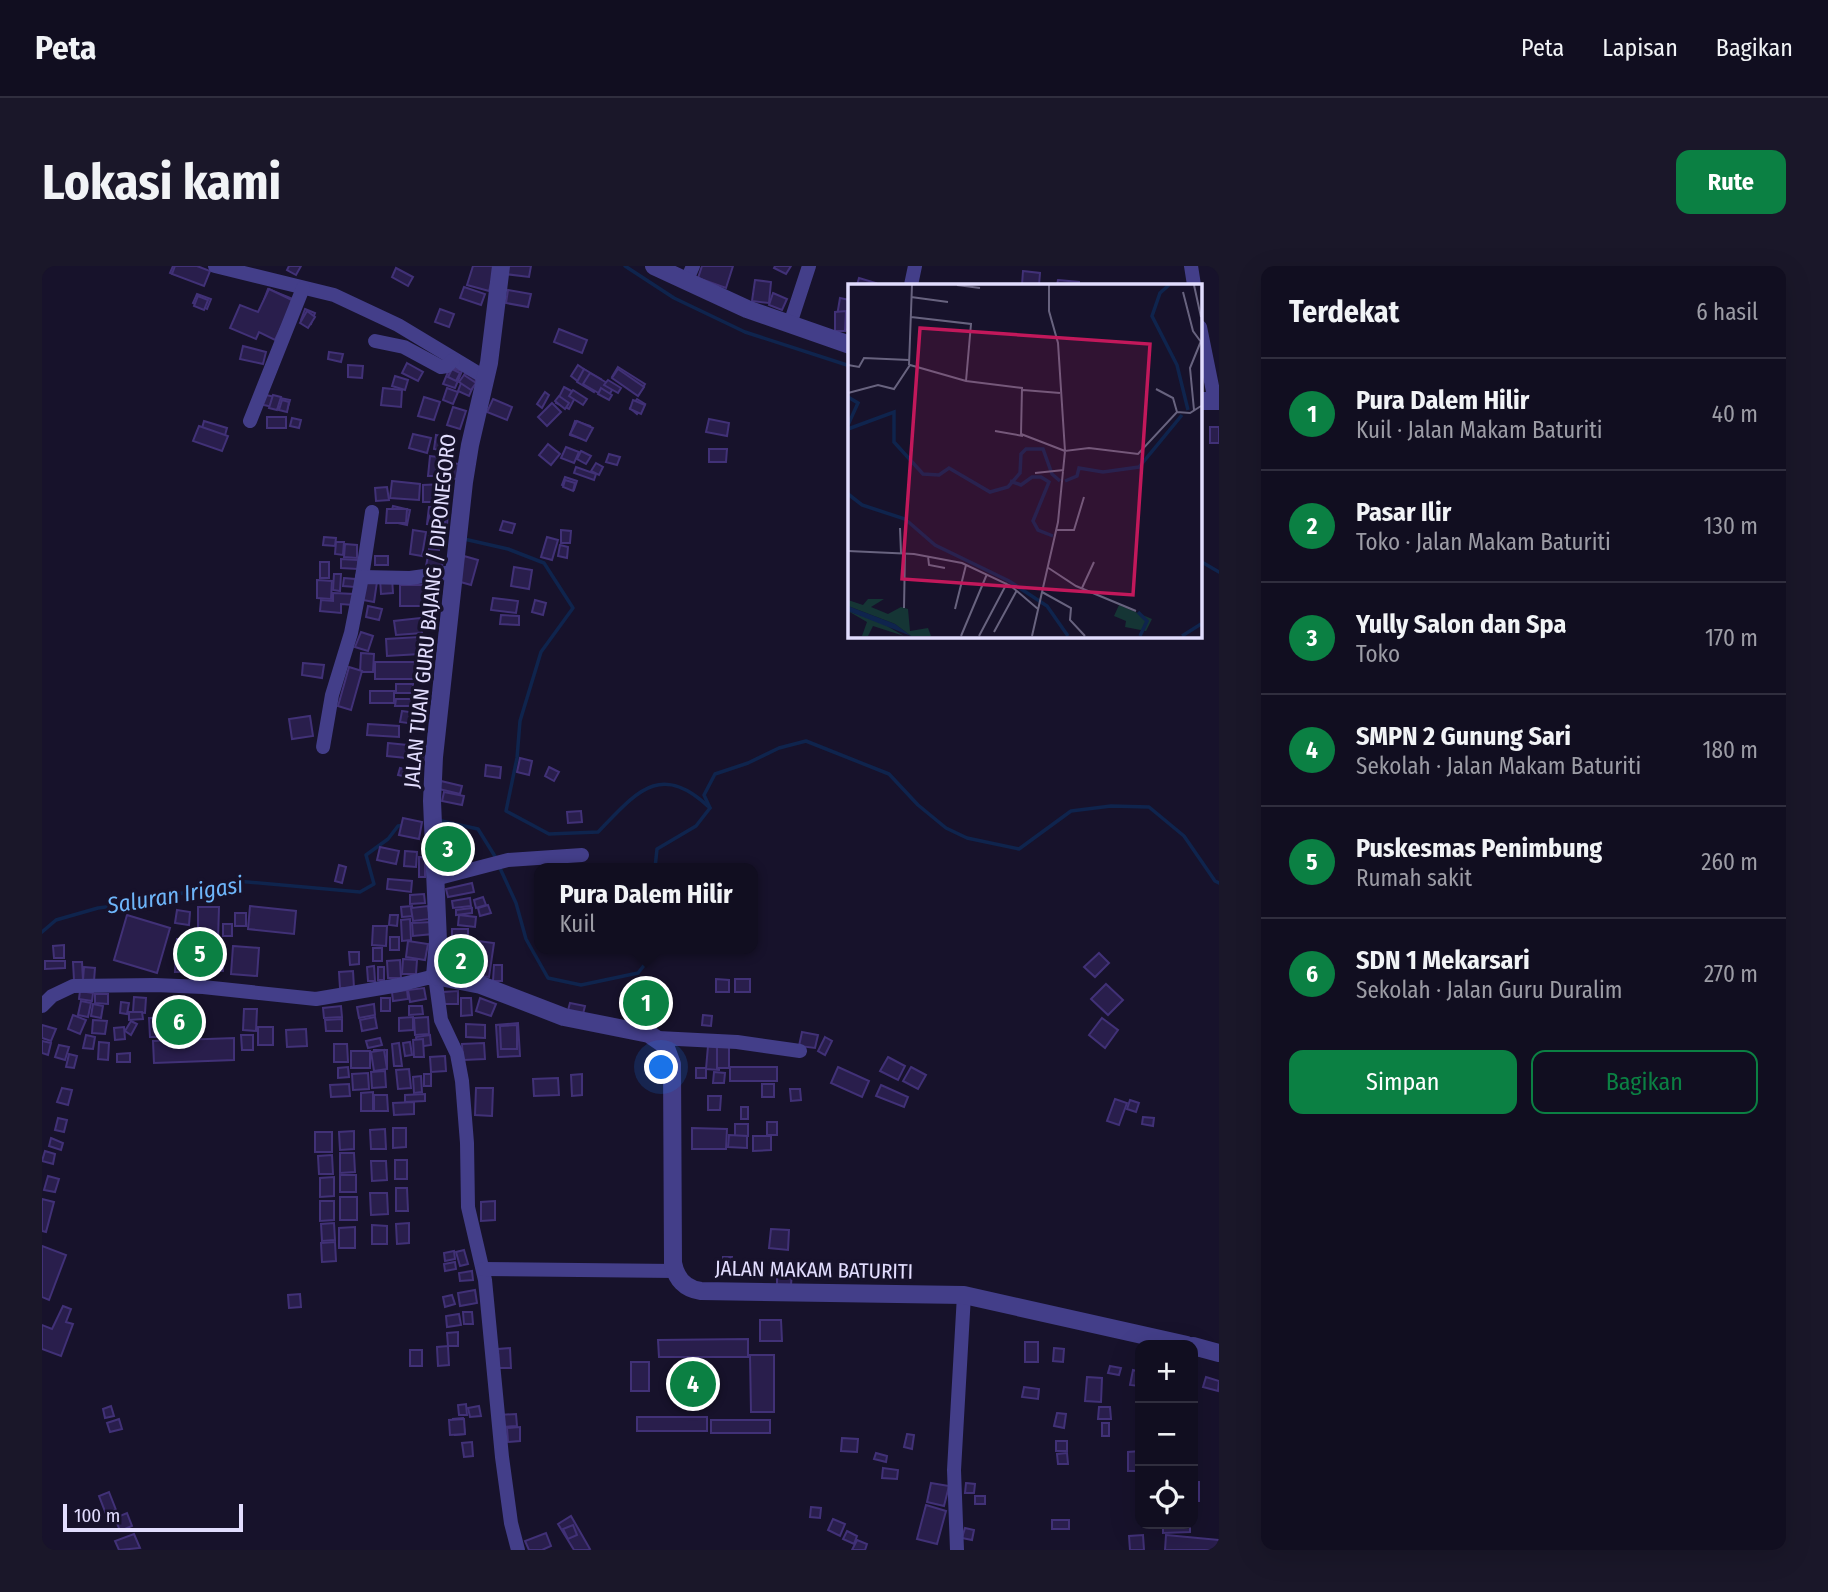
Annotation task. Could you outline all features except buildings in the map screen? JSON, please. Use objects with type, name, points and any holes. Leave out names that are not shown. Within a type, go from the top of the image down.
[{"type":"street","points":[[215,266],[334,295],[408,330],[486,378]]},
{"type":"street","name":"JALAN TUAN GURU BAJANG / DIPONEGORO","points":[[435,970],[438,941],[432,801],[434,757],[453,572],[470,445],[486,378],[501,266]]},
{"type":"street","points":[[654,266],[690,274],[747,309],[848,344]]},
{"type":"street","points":[[790,324],[809,266]]},
{"type":"street","points":[[911,284],[915,266]]},
{"type":"street","points":[[1191,266],[1194,284]]},
{"type":"street","points":[[250,421],[303,288]]},
{"type":"street","points":[[1202,340],[1211,401]]},
{"type":"street","points":[[375,341],[404,347],[441,368],[453,360]]},
{"type":"street","points":[[323,747],[332,695],[351,634],[372,512]]},
{"type":"street","points":[[362,577],[410,578],[453,572]]},
{"type":"street","points":[[435,879],[508,860],[582,855]]},
{"type":"street","points":[[435,970],[441,1020],[457,1054],[461,1074],[467,1143],[468,1207],[483,1269],[502,1457],[511,1523],[518,1550]]},
{"type":"street","points":[[42,1006],[52,996],[73,986],[202,987],[316,999],[399,985],[435,970],[564,1017],[658,1038],[665,1045],[671,1059],[675,1271],[483,1269]]},
{"type":"street","points":[[658,1038],[737,1042],[800,1051]]},
{"type":"street","name":"JALAN MAKAM BATURITI","points":[[675,1271],[683,1284],[696,1290],[964,1295],[1165,1340]]},
{"type":"street","points":[[957,1550],[954,1470],[964,1295]]},
{"type":"street","points":[[1198,1347],[1219,1353]]},
{"type":"waterway","name":"Saluran Irigasi","points":[[625,266],[674,298],[745,332],[848,365]]},
{"type":"waterway","name":"Saluran Irigasi","points":[[464,539],[508,549],[544,563],[573,608],[541,652],[520,721],[517,758],[506,811],[549,834],[598,832],[637,795],[650,787],[663,784],[677,786],[710,808]]},
{"type":"waterway","name":"Saluran Irigasi","points":[[1202,562],[1219,572]]},
{"type":"waterway","name":"Saluran Irigasi","points":[[656,863],[657,849],[696,826],[710,808],[704,795],[715,774],[748,763],[779,748],[806,741],[889,774],[918,805],[946,828],[967,838],[1019,849],[1071,811],[1111,806],[1149,807],[1184,836],[1219,883]]},
{"type":"waterway","name":"Saluran Irigasi","points":[[437,820],[478,829],[496,858]]},
{"type":"waterway","name":"Saluran Irigasi","points":[[42,932],[56,920],[98,908],[138,903],[236,881],[360,892],[374,884],[366,855],[388,839],[398,826],[405,825]]},
{"type":"waterway","name":"Saluran Irigasi","points":[[499,866],[516,903],[526,939],[534,953]]},
{"type":"waterway","name":"Saluran Irigasi","points":[[534,954],[548,978],[581,985],[638,973],[653,954]]},
{"type":"place","name":"Yully Salon dan Spa","points":[[448,849]]},
{"type":"place","name":"Puskesmas Penimbung","points":[[200,954]]},
{"type":"place","name":"Pasar Ilir","points":[[461,961]]},
{"type":"place","name":"Pura Dalem Hilir","points":[[646,1003]]},
{"type":"place","name":"SDN 1 Mekarsari","points":[[179,1022]]},
{"type":"place","name":"SMPN 2 Gunung Sari","points":[[693,1384]]}]
